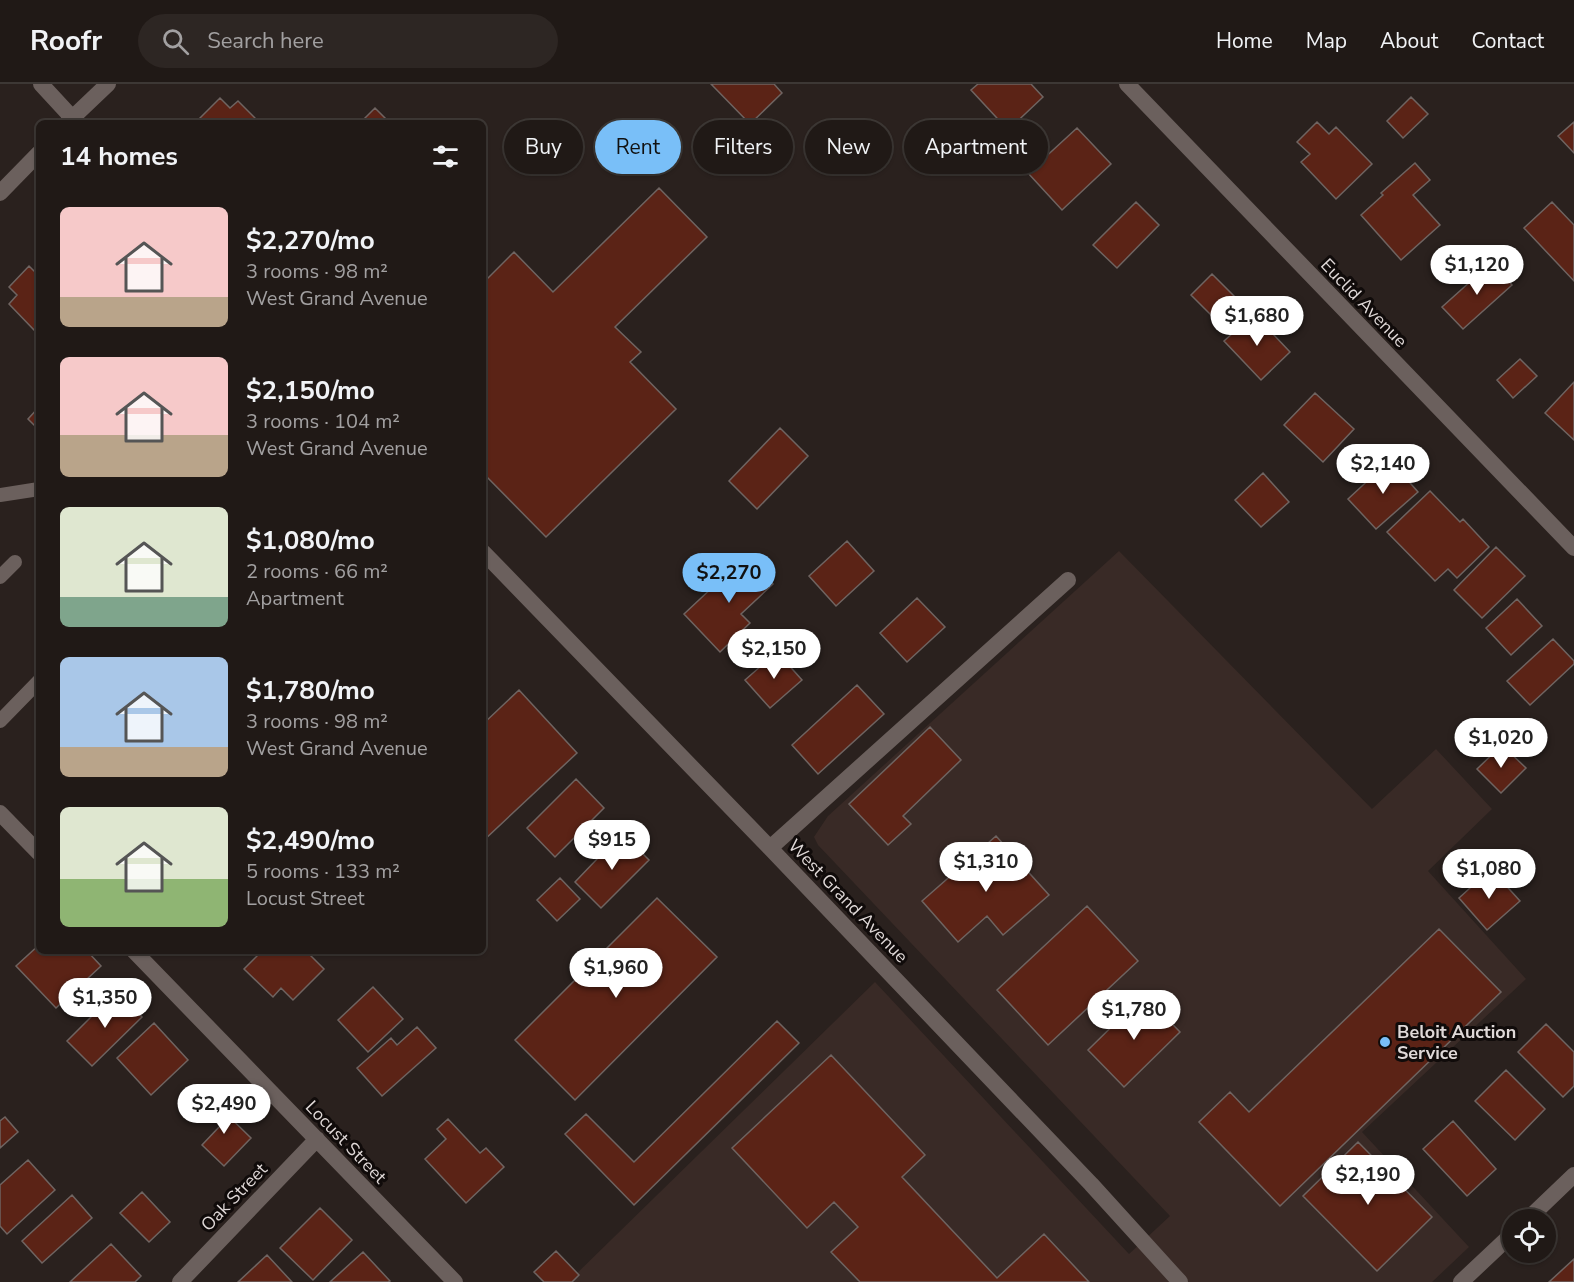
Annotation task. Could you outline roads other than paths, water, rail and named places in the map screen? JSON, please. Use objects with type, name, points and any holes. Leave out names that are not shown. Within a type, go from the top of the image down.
[{"type":"street","points":[[41,84],[71,120]]},
{"type":"street","points":[[73,120],[108,84]]},
{"type":"street","name":"Euclid Avenue","points":[[1127,84],[1574,548]]},
{"type":"street","points":[[0,193],[36,156]]},
{"type":"street","name":"West Grand Avenue","points":[[486,555],[1091,1184],[1180,1282]]},
{"type":"street","points":[[770,848],[1068,580]]},
{"type":"street","points":[[0,813],[36,850]]},
{"type":"street","name":"Locust Street","points":[[137,954],[455,1282]]},
{"type":"street","name":"Oak Street","points":[[180,1282],[317,1139]]},
{"type":"street","points":[[1538,1209],[1574,1175]]},
{"type":"street","points":[[1461,1282],[1502,1243]]},
{"type":"lane","points":[[0,495],[36,489]]},
{"type":"lane","points":[[0,577],[15,562]]},
{"type":"lane","points":[[0,721],[36,684]]},
{"type":"place","name":"Beloit Auction Service","points":[[1385,1042]]}]
